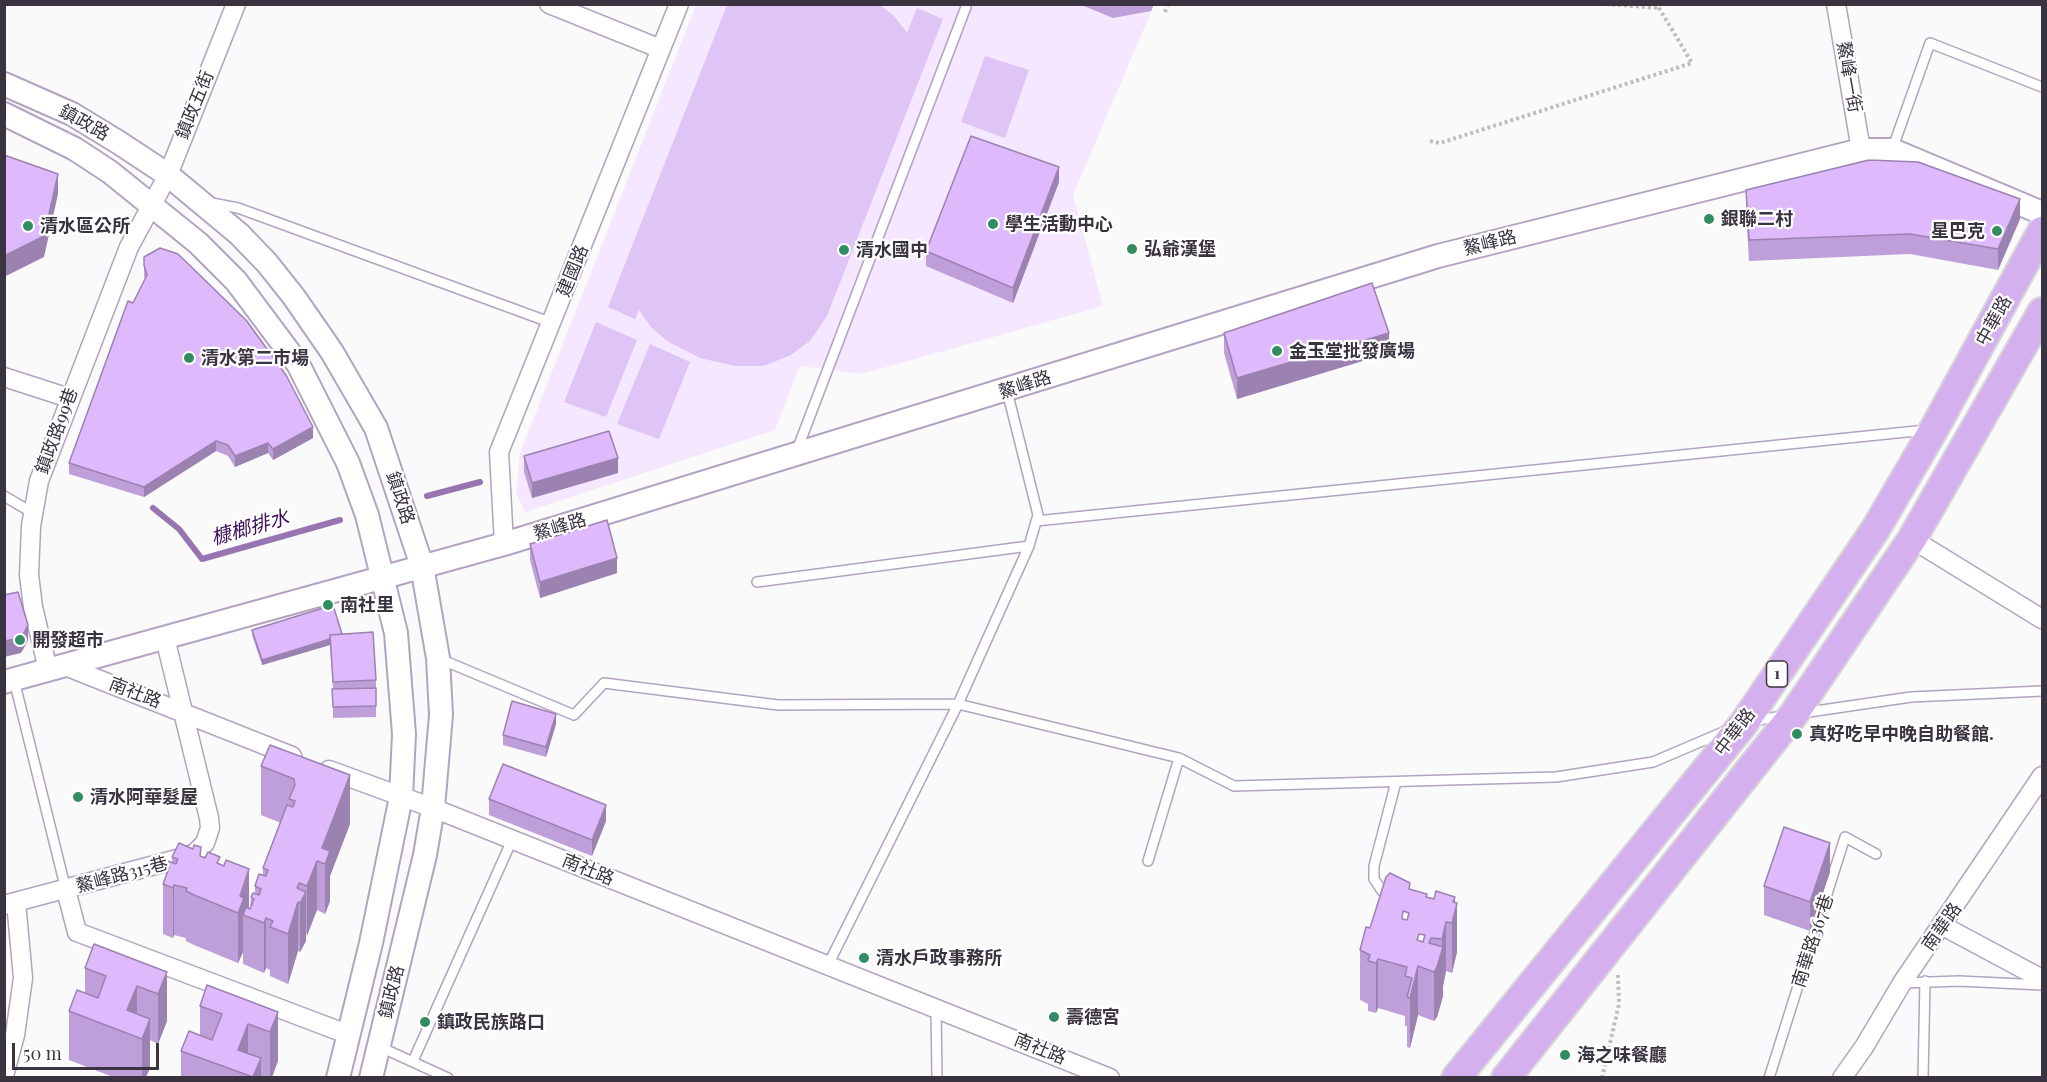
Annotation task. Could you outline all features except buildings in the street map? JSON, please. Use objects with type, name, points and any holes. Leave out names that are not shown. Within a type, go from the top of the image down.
[{"type":"main road","name":"中華路","points":[[1456,1077],[1744,723],[1875,530],[1935,429],[2043,231]]},
{"type":"main road","name":"中華路","points":[[1506,1077],[1794,714],[1912,539],[2043,312]]},
{"type":"street","name":"鎮政五街","points":[[151,204],[168,175],[236,4]]},
{"type":"street","points":[[549,4],[662,49]]},
{"type":"street","name":"建國路","points":[[504,544],[499,452],[679,4]]},
{"type":"street","name":"鰲峰一街","points":[[1836,4],[1861,150]]},
{"type":"street","name":"鎮政路","points":[[4,84],[72,114],[168,175],[267,263],[332,352],[376,428],[422,566],[438,658],[441,715],[433,808],[425,855],[371,1077]]},
{"type":"street","name":"鎮政路","points":[[4,114],[75,149],[151,204],[198,243],[236,280],[298,364],[348,463],[367,515],[396,633],[404,734],[400,797],[371,943],[338,1077]]},
{"type":"street","name":"鰲峰路","points":[[9,680],[504,544],[1007,391],[1438,256],[1861,150],[1892,150],[2043,213]]},
{"type":"street","name":"鎮政路99巷","points":[[56,668],[33,607],[29,575],[29,543],[39,481],[129,246],[151,204]]},
{"type":"street","points":[[4,377],[69,398]]},
{"type":"street","points":[[1912,539],[2043,619]]},
{"type":"street","name":"鰲峰路315巷","points":[[10,903],[185,857],[195,853],[205,843],[210,828],[209,818],[165,638]]},
{"type":"street","name":"南社路","points":[[56,668],[183,712],[433,808],[1110,1077]]},
{"type":"street","name":"南華路","points":[[1842,1077],[1864,1047],[1902,982],[1943,926],[2043,776]]},
{"type":"street","points":[[66,890],[77,932],[347,1034]]},
{"type":"street","points":[[4,1076],[15,1035],[23,978],[10,903]]},
{"type":"street","points":[[1943,926],[2043,979]]},
{"type":"lane","points":[[796,454],[966,7]]},
{"type":"lane","points":[[1892,150],[1930,43],[2043,87]]},
{"type":"lane","points":[[199,201],[238,208],[552,323]]},
{"type":"lane","points":[[828,965],[958,704],[1029,546],[1038,515],[1007,391]]},
{"type":"lane","points":[[1036,521],[1935,429]]},
{"type":"lane","points":[[4,496],[33,513]]},
{"type":"lane","points":[[758,582],[1029,546]]},
{"type":"lane","points":[[438,658],[574,715],[604,683],[778,705],[958,704],[1179,758],[1234,786],[1556,777],[1653,762],[1744,723],[1794,714],[1911,697],[2043,691]]},
{"type":"lane","points":[[9,680],[66,890]]},
{"type":"lane","points":[[1149,861],[1179,758]]},
{"type":"lane","points":[[1396,782],[1374,866],[1374,879],[1382,891],[1403,894]]},
{"type":"lane","name":"南華路367巷","points":[[1769,1077],[1845,837],[1876,854]]},
{"type":"lane","points":[[412,1061],[512,840]]},
{"type":"lane","points":[[1923,1077],[1925,981]]},
{"type":"lane","points":[[1902,982],[2043,985]]},
{"type":"lane","points":[[936,1006],[937,1077]]},
{"type":"lane","points":[[378,1046],[448,1077]]},
{"type":"path","points":[[1165,12],[1168,4]]},
{"type":"path","points":[[1430,141],[1440,143],[1692,63],[1660,6],[1606,4]]},
{"type":"path","points":[[1602,1077],[1619,1004],[1617,937]]},
{"type":"shaded area","name":"清水國中","points":[[696,5],[1154,5],[1073,195],[1103,306],[862,374],[800,366],[775,430],[525,512],[516,493],[520,453]]},
{"type":"shaded area","points":[[727,5],[880,5],[894,16],[907,33],[917,8],[943,19],[827,316],[810,341],[789,356],[763,366],[735,366],[700,358],[667,341],[651,327],[639,310],[635,319],[608,307]]},
{"type":"shaded area","points":[[985,56],[1029,70],[1005,138],[961,122]]},
{"type":"shaded area","points":[[596,322],[637,340],[606,417],[564,402]]},
{"type":"shaded area","points":[[650,344],[690,362],[659,439],[617,424]]},
{"type":"waterway","name":"槺榔排水","points":[[427,496],[480,482]]},
{"type":"waterway","name":"槺榔排水","points":[[153,508],[179,529],[202,559],[340,520]]},
{"type":"place","name":"銀聯二村","points":[[1709,219]]},
{"type":"place","name":"學生活動中心","points":[[993,224]]},
{"type":"place","name":"清水區公所","points":[[28,226]]},
{"type":"place","name":"星巴克","points":[[1997,231]]},
{"type":"place","name":"弘爺漢堡","points":[[1132,249]]},
{"type":"place","name":"清水國中","points":[[844,250]]},
{"type":"place","name":"金玉堂批發廣場","points":[[1277,351]]},
{"type":"place","name":"清水第二市場","points":[[189,358]]},
{"type":"place","name":"南社里","points":[[328,605]]},
{"type":"place","name":"開發超市","points":[[20,640]]},
{"type":"place","name":"真好吃早中晚自助餐館.","points":[[1797,734]]},
{"type":"place","name":"清水阿華髮屋","points":[[78,797]]},
{"type":"place","name":"清水戶政事務所","points":[[864,958]]},
{"type":"place","name":"壽德宮","points":[[1054,1017]]},
{"type":"place","name":"鎮政民族路口","points":[[425,1022]]},
{"type":"place","name":"海之味餐廳","points":[[1565,1055]]}]
